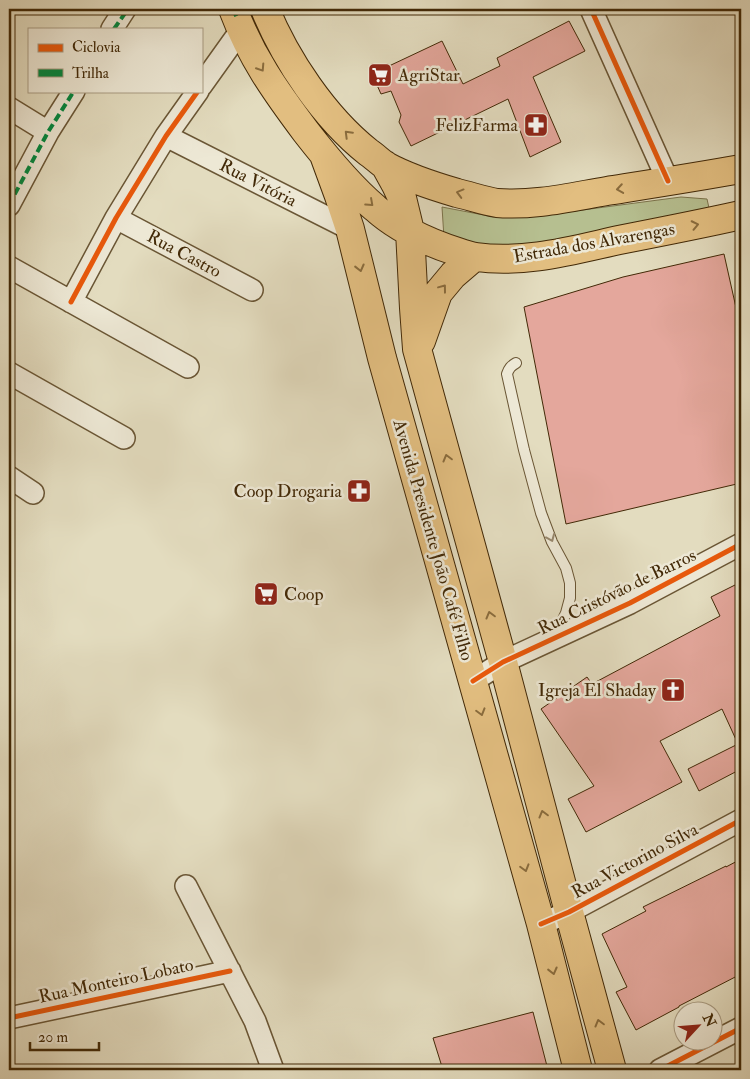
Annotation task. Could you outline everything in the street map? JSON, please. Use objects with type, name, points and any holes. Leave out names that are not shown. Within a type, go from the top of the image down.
[{"type":"main road","points":[[265,9],[283,48],[316,97],[340,126],[385,165],[438,188],[497,202],[529,203],[741,169]]},
{"type":"main road","name":"Estrada dos Alvarengas","points":[[237,20],[257,62],[324,155],[376,209],[388,218],[438,246],[474,257],[494,259],[526,258],[741,215]]},
{"type":"main road","name":"Avenida Presidente João Café Filho","points":[[324,155],[350,229],[382,358],[541,924],[578,1070]]},
{"type":"main road","name":"Avenida Presidente João Café Filho","points":[[385,165],[402,198],[410,231],[417,349],[612,1070]]},
{"type":"main road","points":[[417,349],[438,293],[453,275],[474,257]]},
{"type":"street","points":[[591,9],[668,181]]},
{"type":"street","points":[[202,84],[237,20]]},
{"type":"street","points":[[9,205],[48,132],[73,92]]},
{"type":"street","points":[[71,302],[116,218],[166,136],[197,92]]},
{"type":"street","points":[[9,108],[48,132]]},
{"type":"street","name":"Rua Vitória","points":[[166,136],[350,229]]},
{"type":"street","name":"Rua Castro","points":[[116,218],[252,290]]},
{"type":"street","points":[[9,267],[188,367]]},
{"type":"street","points":[[9,373],[124,438]]},
{"type":"street","points":[[9,477],[33,493]]},
{"type":"street","name":"Rua Cristóvão de Barros","points":[[473,681],[503,662],[630,604],[741,544]]},
{"type":"street","name":"Rua Victorino Silva","points":[[541,924],[569,912],[741,820]]},
{"type":"street","points":[[186,886],[255,1021],[273,1070]]},
{"type":"street","name":"Rua Monteiro Lobato","points":[[9,1018],[230,971]]},
{"type":"street","points":[[660,1070],[741,1028]]},
{"type":"lane","points":[[516,363],[508,369],[508,381],[535,492],[552,542],[566,568],[570,582],[570,598],[566,613],[553,639]]},
{"type":"green space","points":[[681,197],[707,199],[709,208],[699,212],[504,251],[444,238],[442,207],[494,217],[537,216]]},
{"type":"building","points":[[569,21],[585,51],[533,77],[561,142],[530,157],[508,99],[411,146],[399,122],[401,115],[391,91],[381,94],[372,74],[442,41],[463,84],[500,66],[497,58]]},
{"type":"building","points":[[724,254],[741,330],[741,483],[566,524],[524,307],[623,277]]},
{"type":"building","points":[[741,582],[741,769],[699,791],[688,769],[738,744],[722,709],[660,741],[682,782],[586,832],[568,799],[594,786],[541,709],[587,677],[592,684],[720,616],[711,597]]},
{"type":"building","points":[[741,859],[741,974],[687,1002],[672,1002],[672,1011],[636,1030],[616,992],[627,987],[602,934],[646,911],[643,907]]},
{"type":"building","points":[[533,1012],[548,1070],[443,1070],[433,1038]]},
{"type":"marked path","points":[[115,28],[128,9]]},
{"type":"marked path","points":[[233,9],[237,18]]},
{"type":"marked path","points":[[9,205],[48,132],[73,92]]},
{"type":"cycle path","points":[[591,9],[668,181]]},
{"type":"cycle path","points":[[71,302],[116,218],[166,136],[197,92]]},
{"type":"cycle path","points":[[473,681],[503,662],[630,603],[741,544]]},
{"type":"cycle path","points":[[541,924],[569,912],[741,820]]},
{"type":"cycle path","points":[[9,1018],[230,971]]},
{"type":"cycle path","points":[[660,1070],[741,1028]]},
{"type":"place","name":"AgriStar","points":[[380,75]]},
{"type":"place","name":"FelizFarma","points":[[536,125]]},
{"type":"place","name":"Coop Drogaria","points":[[359,491]]},
{"type":"place","name":"Coop","points":[[266,594]]},
{"type":"place","name":"Igreja El Shaday","points":[[673,690]]}]
